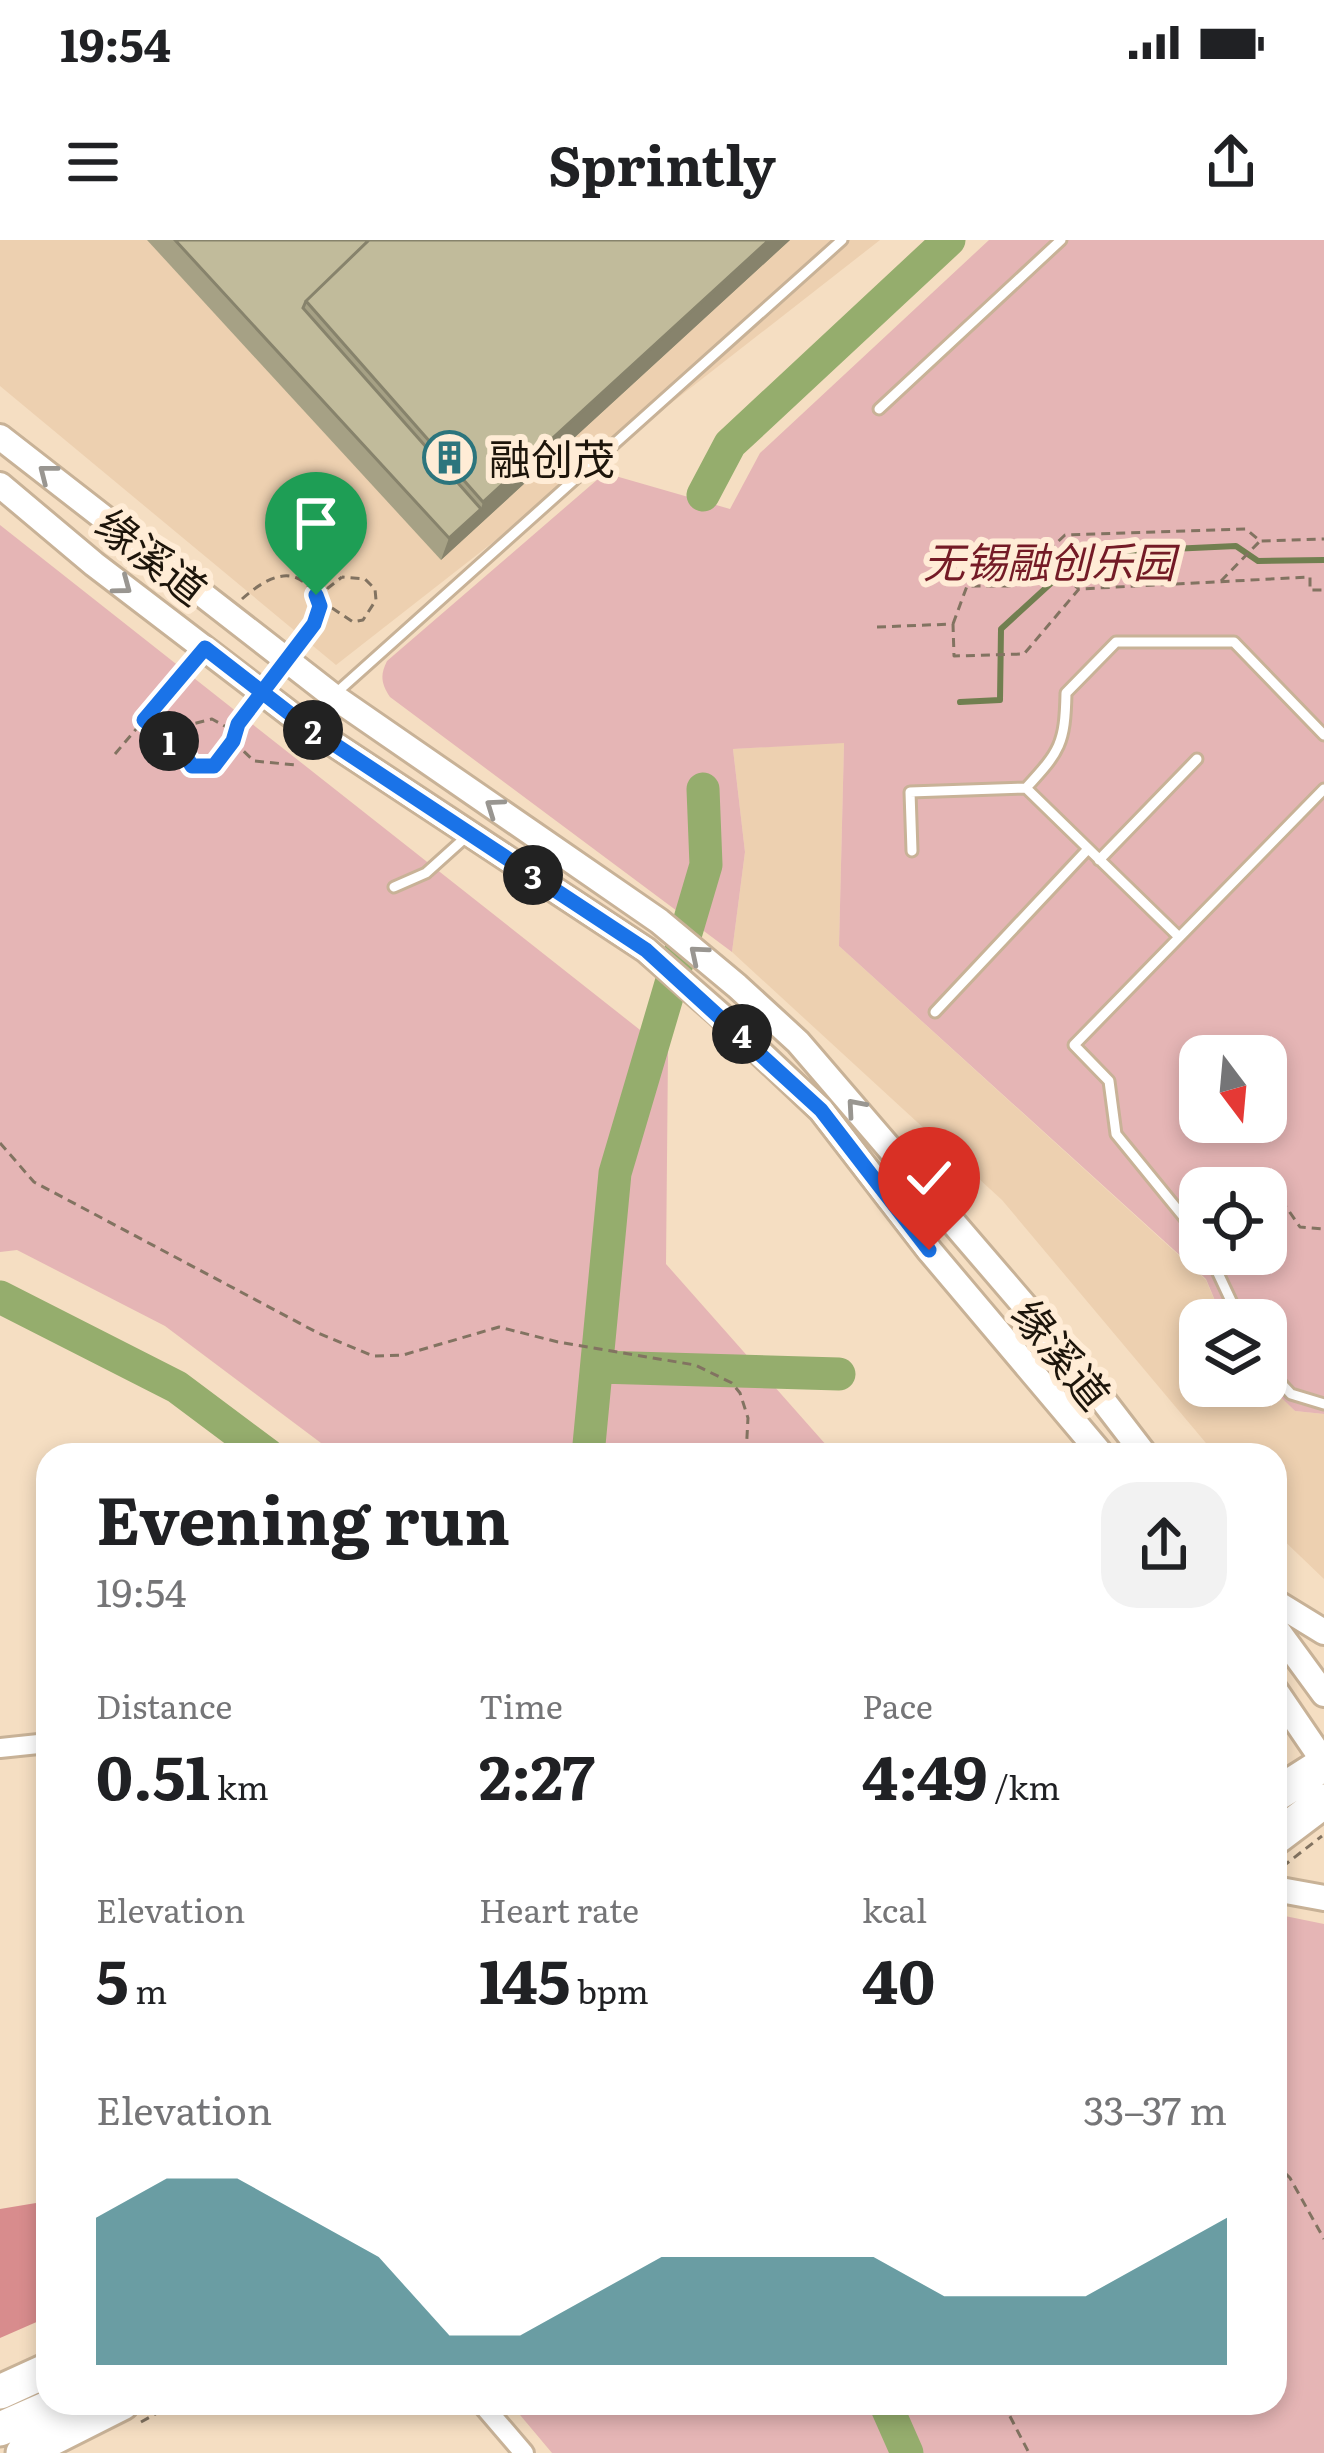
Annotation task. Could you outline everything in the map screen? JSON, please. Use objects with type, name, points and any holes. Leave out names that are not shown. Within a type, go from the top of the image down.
[{"type":"highway","points":[[1287,1787],[1324,1763]]},
{"type":"highway","points":[[1287,1829],[1324,1801]]},
{"type":"highway","points":[[0,2392],[36,2376]]},
{"type":"highway","points":[[0,2429],[36,2413]]},
{"type":"highway","points":[[23,2453],[98,2415]]},
{"type":"main road","name":"缘溪道","points":[[0,436],[333,696],[658,921],[736,986],[799,1042],[1136,1443]]},
{"type":"main road","name":"缘溪道","points":[[0,484],[94,564],[302,723],[646,950],[719,1013],[821,1110],[929,1250],[1092,1443]]},
{"type":"main road","points":[[1287,1609],[1324,1632]]},
{"type":"main road","points":[[1287,1643],[1324,1694]]},
{"type":"main road","points":[[1287,1708],[1324,1763]]},
{"type":"main road","points":[[1287,1891],[1324,1898]]},
{"type":"street","points":[[0,1748],[36,1744]]},
{"type":"street","points":[[492,2415],[524,2453]]},
{"type":"lane","points":[[333,696],[842,240]]},
{"type":"lane","points":[[879,409],[1061,240]]},
{"type":"lane","points":[[912,851],[910,792],[1026,788],[1058,753],[1066,734],[1066,693],[1116,643],[1234,642],[1324,735]]},
{"type":"lane","points":[[1099,860],[1197,759]]},
{"type":"lane","points":[[1026,788],[1178,937]]},
{"type":"lane","points":[[1179,1211],[1116,1134],[1109,1081],[1074,1045],[1324,789]]},
{"type":"lane","points":[[394,886],[426,873],[470,833]]},
{"type":"lane","points":[[934,1012],[1088,849]]},
{"type":"lane","points":[[1287,1389],[1324,1404]]},
{"type":"path","points":[[1079,590],[1024,654],[954,656],[953,624],[967,586],[1011,586],[1065,535],[1246,529],[1258,543]]},
{"type":"path","points":[[1220,582],[1258,543],[1324,539]]},
{"type":"path","points":[[1039,556],[1079,590],[1310,577],[1310,590],[1324,590]]},
{"type":"path","points":[[227,613],[255,588],[278,577],[299,576],[309,584],[320,606]]},
{"type":"path","points":[[144,720],[192,766],[214,766],[233,741],[238,724],[314,624],[328,588],[342,577],[365,579],[375,590],[376,600],[363,620],[352,622],[332,608]]},
{"type":"path","points":[[877,626],[953,624]]},
{"type":"path","points":[[116,754],[205,648]]},
{"type":"path","points":[[185,755],[182,744],[188,725],[212,719],[230,729]]},
{"type":"path","points":[[233,741],[254,761],[296,765]]},
{"type":"path","points":[[0,1143],[34,1182],[318,1334],[373,1356],[403,1355],[499,1328],[695,1365],[740,1393],[748,1418],[747,1443]]},
{"type":"path","points":[[1287,1208],[1300,1227],[1324,1229]]},
{"type":"path","points":[[1287,1862],[1324,1835]]},
{"type":"path","points":[[1287,2175],[1324,2239]]},
{"type":"path","points":[[1009,2415],[1029,2453]]},
{"type":"shaded area","points":[[0,240],[880,240],[336,665],[0,386]]},
{"type":"shaded area","points":[[844,742],[839,946],[1179,1255],[1179,1275],[1201,1275],[1206,1280],[1214,1299],[1179,1299],[1179,1407],[1287,1407],[1287,1403],[1295,1411],[1324,1414],[1324,1579],[1287,1544],[1287,1443],[1206,1443],[1002,1200],[732,952],[745,852],[733,749]]},
{"type":"shaded area","points":[[36,2203],[36,2322],[0,2338],[0,2209]]},
{"type":"green space","name":"无锡融创乐园","points":[[989,240],[1324,240],[1324,1414],[1295,1411],[1287,1403],[1287,1299],[1214,1299],[1202,1275],[1287,1275],[1287,1167],[1179,1167],[1179,1255],[839,946],[844,743],[733,749],[745,852],[732,952],[387,692],[382,675],[387,661],[605,473],[730,509],[760,453]]},
{"type":"green space","points":[[0,525],[668,1052],[666,1264],[824,1443],[321,1443],[165,1326],[17,1250],[0,1252]]},
{"type":"green space","points":[[1287,1916],[1324,1924],[1324,2453],[552,2453],[520,2415],[1287,2415]]},
{"type":"building","points":[[175,240],[369,240],[303,308],[481,509],[449,538]]},
{"type":"building","name":"融创茂","points":[[369,240],[769,240],[483,502],[306,301]]},
{"type":"waterway","points":[[703,495],[730,444],[949,240]]},
{"type":"waterway","points":[[960,702],[1000,700],[1001,629],[1084,553],[1236,546],[1258,561],[1324,560]]},
{"type":"waterway","points":[[589,1443],[615,1173],[706,865],[703,789]]},
{"type":"waterway","points":[[0,1297],[177,1387],[252,1443]]},
{"type":"waterway","points":[[598,1367],[839,1374]]},
{"type":"waterway","points":[[890,2415],[907,2453]]},
{"type":"place","name":"融创茂","points":[[450,457]]},
{"type":"route","points":[[316,595],[320,606],[314,624],[238,724],[233,741],[214,766],[192,766],[144,720],[205,648],[302,723],[646,950],[821,1110],[929,1250]]}]
